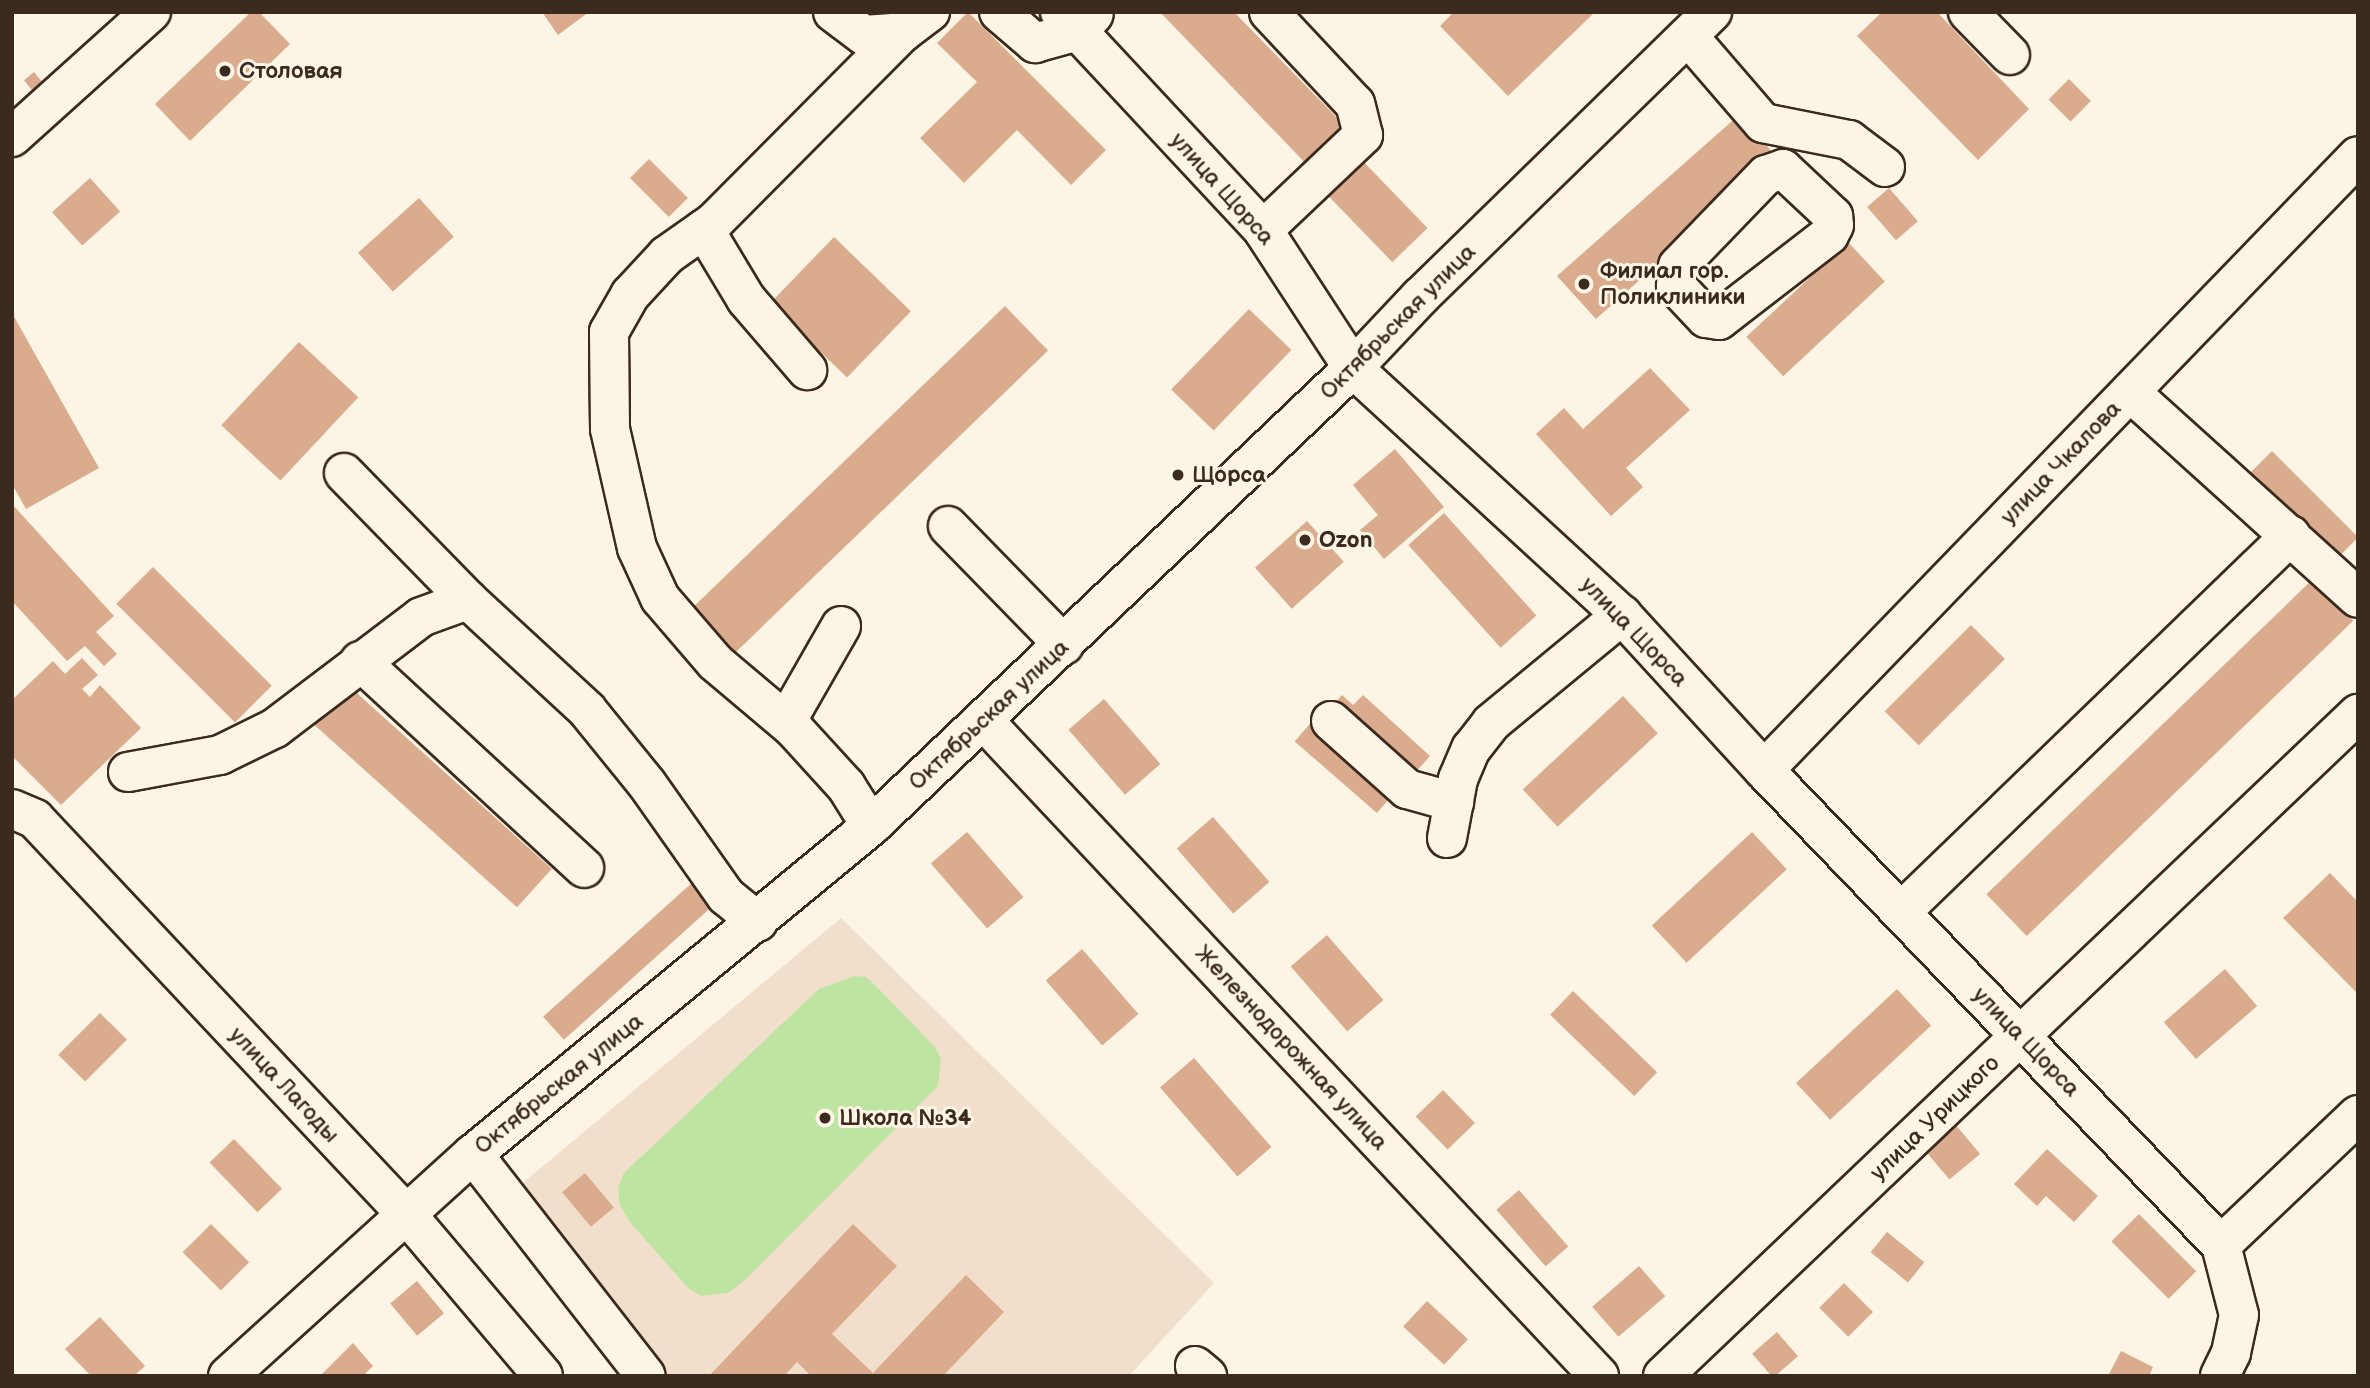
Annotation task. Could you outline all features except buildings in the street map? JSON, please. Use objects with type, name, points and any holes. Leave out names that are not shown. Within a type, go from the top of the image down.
[{"type":"main road","points":[[833,12],[864,35],[917,22]]},
{"type":"main road","points":[[999,12],[1035,43],[1078,18]]},
{"type":"main road","points":[[1263,230],[1363,135],[1355,104],[1269,12]]},
{"type":"main road","points":[[1968,12],[2010,55]]},
{"type":"main road","points":[[12,136],[138,15]]},
{"type":"main road","name":"улица Щорса","points":[[1078,18],[1263,230],[1353,368],[1622,615],[1764,770],[2221,1245]]},
{"type":"main road","points":[[871,826],[846,786],[793,728],[715,662],[660,598],[637,548],[610,429],[609,332],[630,295],[667,255],[704,229],[917,22]]},
{"type":"main road","points":[[1700,24],[1763,124],[1837,137],[1885,167]]},
{"type":"main road","name":"Октябрьская улица","points":[[228,1376],[408,1216],[473,1154],[758,922],[871,826],[1065,645],[1353,368],[1700,24]]},
{"type":"main road","points":[[1799,182],[1837,137]]},
{"type":"main road","name":"улица Чкалова","points":[[1764,770],[2358,156]]},
{"type":"main road","points":[[704,229],[746,299],[807,370]]},
{"type":"main road","points":[[2130,392],[2358,598]]},
{"type":"main road","points":[[344,473],[468,600],[587,710],[646,784],[726,896],[758,922]]},
{"type":"main road","points":[[948,526],[1065,645]]},
{"type":"main road","points":[[1901,912],[2291,535]]},
{"type":"main road","points":[[128,772],[220,755],[275,728],[421,617],[468,600]]},
{"type":"main road","points":[[1331,721],[1407,789],[1450,820],[1471,749],[1491,723],[1622,615]]},
{"type":"main road","points":[[793,728],[794,703],[841,626]]},
{"type":"main road","points":[[360,661],[584,869]]},
{"type":"main road","name":"улица Урицкого","points":[[1663,1376],[2358,714]]},
{"type":"main road","name":"Железнодорожная улица","points":[[983,720],[1599,1376]]},
{"type":"main road","name":"улица Лагоды","points":[[12,809],[35,819],[408,1216],[543,1376]]},
{"type":"main road","points":[[2220,1376],[2231,1353],[2239,1315],[2221,1245],[2351,1133]]},
{"type":"main road","points":[[473,1154],[646,1376]]},
{"type":"shaded area","name":"Школа №34","points":[[841,918],[1214,1283],[1129,1376],[649,1376],[513,1191]]},
{"type":"green space","points":[[854,976],[866,977],[935,1047],[941,1059],[938,1086],[746,1279],[728,1293],[701,1296],[688,1288],[629,1221],[620,1205],[618,1188],[624,1173],[819,989]]},
{"type":"place","name":"Столовая","points":[[225,71]]},
{"type":"place","name":"Филиал гор. Поликлиники","points":[[1584,284]]},
{"type":"place","name":"Щорса","points":[[1178,475]]},
{"type":"place","name":"Ozon","points":[[1305,540]]},
{"type":"place","name":"Школа №34","points":[[825,1118]]}]
